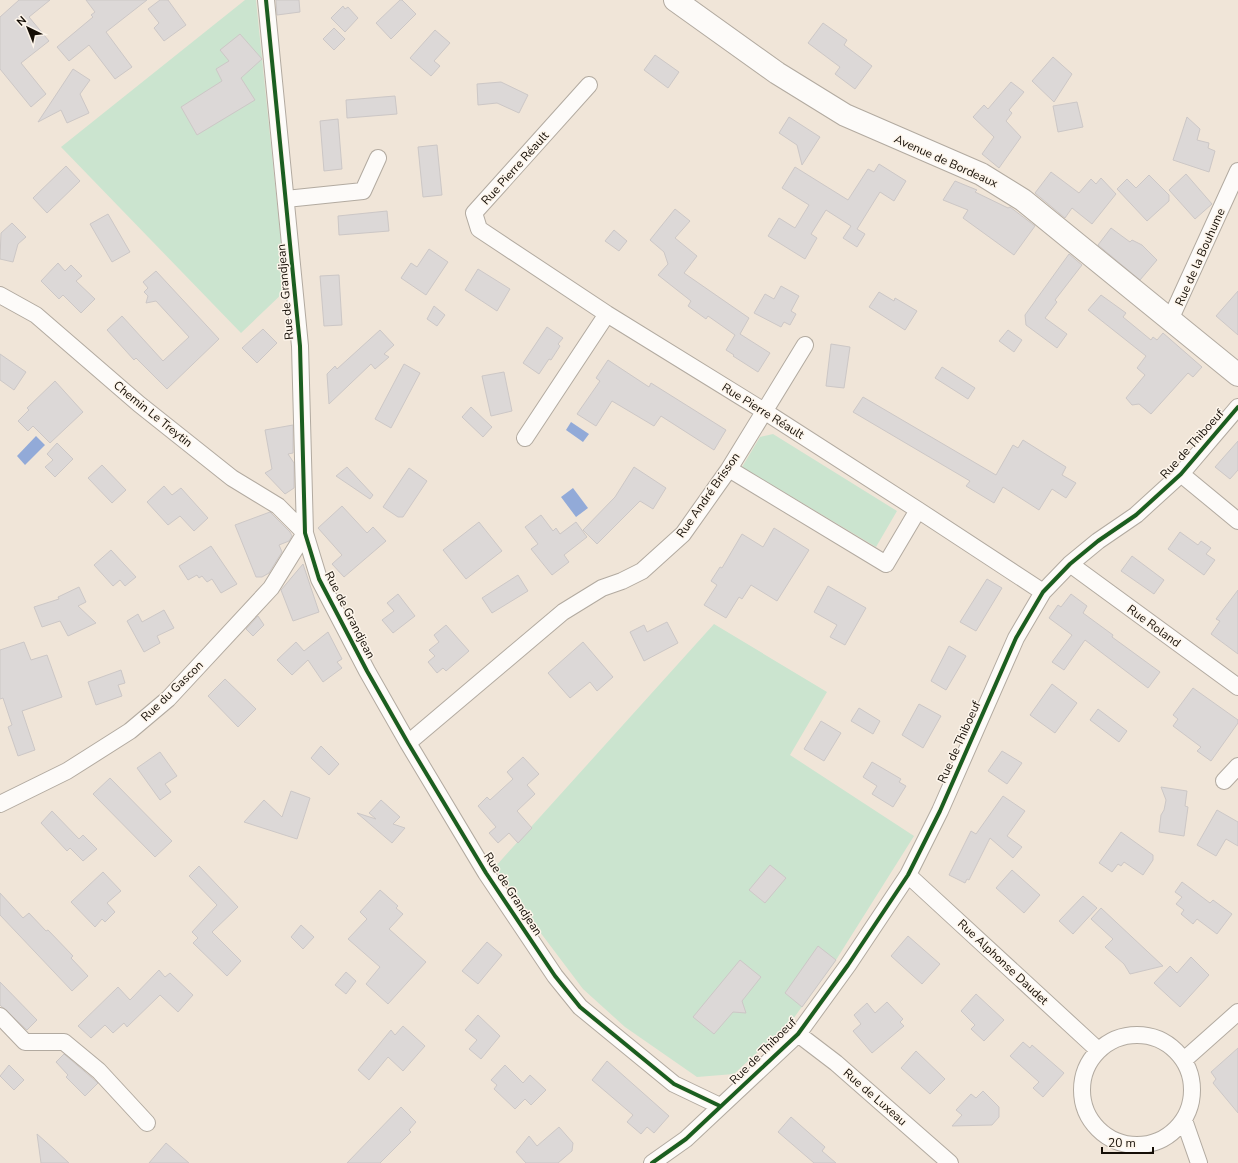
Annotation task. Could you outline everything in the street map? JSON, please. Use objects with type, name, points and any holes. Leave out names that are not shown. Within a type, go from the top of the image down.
[{"type":"main road","name":"Avenue de Bordeaux","points":[[675,0],[777,73],[845,115],[981,174],[1023,200],[1238,375]]},
{"type":"street","name":"Rue de Grandjean","points":[[266,0],[300,346],[305,533],[319,579],[367,671],[408,743],[486,873],[555,976],[580,1007],[674,1084],[720,1106]]},
{"type":"street","name":"Rue Pierre Réault","points":[[589,85],[474,213],[479,229],[607,314],[764,410],[1043,592]]},
{"type":"street","points":[[286,198],[363,192],[378,158]]},
{"type":"street","name":"Rue de la Bouhume","points":[[1170,320],[1238,171]]},
{"type":"street","name":"Chemin Le Treytin","points":[[0,295],[36,315],[139,404],[232,478],[278,506],[305,533]]},
{"type":"street","points":[[525,438],[607,314]]},
{"type":"street","name":"Rue André Brisson","points":[[408,743],[563,612],[602,588],[622,581],[642,571],[683,534],[729,469],[805,345]]},
{"type":"street","name":"Rue de Thiboeuf","points":[[652,1163],[686,1139],[798,1034],[848,965],[908,874],[940,811],[1016,638],[1043,592],[1070,564],[1098,541],[1136,515],[1181,474],[1238,407]]},
{"type":"street","points":[[729,469],[886,564],[918,510]]},
{"type":"street","points":[[1181,474],[1238,521]]},
{"type":"street","name":"Rue du Gascon","points":[[0,804],[67,771],[130,731],[168,699],[271,588],[305,533]]},
{"type":"street","name":"Rue Roland","points":[[1070,564],[1238,687]]},
{"type":"street","points":[[1224,781],[1238,766]]},
{"type":"street","name":"Rue Alphonse Daudet","points":[[908,874],[1098,1050]]},
{"type":"street","points":[[1184,1060],[1238,1012]]},
{"type":"street","points":[[0,1016],[25,1042],[64,1042],[99,1071],[147,1123]]},
{"type":"street","name":"Rue de Luxeau","points":[[798,1034],[836,1063],[950,1163]]},
{"type":"street","points":[[1127,1035],[1143,1035],[1159,1039],[1173,1048],[1184,1060],[1190,1074],[1192,1090],[1190,1106],[1184,1120],[1171,1134],[1155,1143],[1136,1146],[1117,1143],[1101,1134],[1089,1119],[1082,1102],[1081,1083],[1087,1065],[1098,1050],[1111,1040],[1127,1035]]},
{"type":"street","points":[[1184,1120],[1200,1163]]},
{"type":"green space","points":[[245,0],[256,0],[286,290],[241,333],[61,147]]},
{"type":"green space","points":[[773,434],[897,511],[876,547],[742,467],[760,437]]},
{"type":"green space","points":[[714,624],[827,692],[790,755],[914,836],[836,960],[793,1019],[734,1074],[697,1077],[625,1027],[583,989],[537,928],[495,867]]},
{"type":"water","points":[[571,422],[589,434],[583,442],[566,430]]},
{"type":"water","points":[[36,436],[45,445],[25,465],[17,456]]},
{"type":"water","points":[[573,488],[588,508],[576,517],[561,497]]},
{"type":"building","points":[[19,0],[50,0],[29,17],[49,41],[21,63],[46,94],[31,107],[0,69],[0,17]]},
{"type":"building","points":[[86,0],[147,0],[106,32],[132,67],[115,79],[89,45],[69,61],[57,47],[93,17],[91,15],[95,12]]},
{"type":"building","points":[[160,0],[168,0],[186,25],[164,41],[154,28],[159,23],[148,9]]},
{"type":"building","points":[[276,0],[299,0],[300,12],[277,15]]},
{"type":"building","points":[[400,0],[402,0],[416,14],[391,39],[376,23]]},
{"type":"building","points":[[343,6],[345,9],[348,7],[358,18],[345,32],[331,18]]},
{"type":"building","points":[[823,23],[847,40],[844,45],[872,66],[855,89],[835,74],[840,67],[808,43]]},
{"type":"building","points":[[334,28],[345,39],[334,50],[323,39]]},
{"type":"building","points":[[435,30],[450,43],[434,61],[440,66],[431,76],[410,58]]},
{"type":"building","points":[[240,34],[262,59],[241,78],[255,100],[197,135],[181,107],[222,81],[216,69],[229,61],[220,50]]},
{"type":"building","points":[[655,55],[679,72],[668,88],[644,70]]},
{"type":"building","points":[[1053,57],[1072,74],[1054,102],[1032,81]]},
{"type":"building","points":[[73,69],[90,80],[80,94],[89,113],[67,123],[61,110],[38,122]]},
{"type":"building","points":[[501,82],[528,95],[519,113],[497,103],[478,105],[477,84]]},
{"type":"building","points":[[1011,82],[1024,92],[1009,110],[1012,113],[1006,121],[1021,137],[999,168],[982,154],[994,137],[973,117],[984,105],[988,109]]},
{"type":"building","points":[[395,96],[397,114],[347,118],[346,100]]},
{"type":"building","points":[[1077,102],[1083,127],[1058,132],[1053,106]]},
{"type":"building","points":[[789,117],[820,137],[802,165],[797,145],[779,133]]},
{"type":"building","points":[[1187,117],[1200,129],[1197,140],[1209,143],[1208,148],[1215,151],[1209,172],[1173,160]]},
{"type":"building","points":[[338,119],[342,169],[324,171],[320,121]]},
{"type":"building","points":[[437,145],[442,195],[423,197],[418,147]]},
{"type":"building","points":[[879,164],[906,181],[894,201],[880,192],[857,229],[865,234],[857,247],[843,238],[851,226],[826,210],[811,234],[817,238],[805,259],[768,236],[779,218],[795,228],[809,205],[782,188],[795,167],[848,200],[868,169],[874,172]]},
{"type":"building","points":[[66,166],[80,181],[47,213],[33,198]]},
{"type":"building","points":[[1051,172],[1079,193],[1091,179],[1096,184],[1101,178],[1116,194],[1092,224],[1072,208],[1065,218],[1035,193]]},
{"type":"building","points":[[1186,174],[1212,204],[1195,219],[1169,190]]},
{"type":"building","points":[[1149,175],[1169,195],[1169,201],[1147,221],[1117,189],[1127,179],[1136,188]]},
{"type":"building","points":[[955,181],[977,190],[975,192],[1008,208],[1010,207],[1035,226],[1014,255],[963,218],[968,210],[943,200]]},
{"type":"building","points":[[675,209],[690,221],[675,238],[697,256],[684,273],[749,318],[740,334],[770,353],[758,372],[726,350],[735,335],[708,316],[706,319],[688,306],[691,301],[658,275],[668,264],[664,252],[650,240]]},
{"type":"building","points":[[387,211],[389,231],[339,235],[338,216]]},
{"type":"building","points":[[108,214],[130,252],[112,262],[90,224]]},
{"type":"building","points":[[12,223],[26,237],[18,244],[13,262],[0,259],[1,233]]},
{"type":"building","points":[[1111,228],[1130,242],[1132,240],[1142,245],[1157,260],[1140,280],[1098,245]]},
{"type":"building","points":[[614,230],[627,241],[619,251],[605,241]]},
{"type":"building","points":[[429,249],[448,262],[426,295],[401,278],[411,263],[417,267]]},
{"type":"building","points":[[1069,254],[1082,265],[1055,300],[1057,302],[1045,318],[1067,334],[1057,348],[1026,325],[1025,315]]},
{"type":"building","points":[[58,263],[65,271],[71,265],[82,276],[76,281],[95,299],[81,313],[63,295],[59,299],[41,281]]},
{"type":"building","points":[[478,269],[510,289],[497,311],[465,290]]},
{"type":"building","points":[[156,271],[219,339],[167,389],[136,358],[134,360],[107,330],[122,316],[163,361],[189,337],[156,301],[146,303],[148,296],[144,292],[148,288],[143,282]]},
{"type":"building","points":[[339,275],[342,325],[324,326],[320,276]]},
{"type":"building","points":[[781,286],[799,296],[791,311],[796,314],[790,325],[784,322],[781,327],[754,313],[765,294],[774,299]]},
{"type":"building","points":[[1238,291],[1238,335],[1216,316]]},
{"type":"building","points":[[879,292],[894,301],[895,298],[917,311],[905,330],[869,307]]},
{"type":"building","points":[[1101,295],[1126,313],[1123,317],[1151,340],[1153,337],[1157,340],[1163,333],[1202,367],[1193,377],[1188,373],[1151,414],[1139,404],[1132,405],[1126,398],[1145,375],[1137,368],[1146,356],[1088,310]]},
{"type":"building","points":[[434,306],[445,315],[437,326],[427,319]]},
{"type":"building","points":[[547,327],[563,338],[558,344],[560,346],[551,360],[549,359],[539,374],[523,363]]},
{"type":"building","points":[[263,329],[277,343],[257,363],[242,348]]},
{"type":"building","points":[[380,330],[394,345],[384,354],[389,357],[375,369],[371,364],[329,404],[327,374],[335,366],[337,369]]},
{"type":"building","points":[[1008,330],[1022,340],[1014,352],[999,341]]},
{"type":"building","points":[[831,344],[850,347],[844,388],[826,386]]},
{"type":"building","points":[[0,354],[26,372],[14,390],[0,380]]},
{"type":"building","points":[[608,360],[649,387],[651,383],[726,430],[714,450],[661,416],[654,426],[612,401],[596,426],[577,414],[600,381],[596,378]]},
{"type":"building","points":[[404,364],[420,373],[391,428],[375,419]]},
{"type":"building","points":[[942,367],[975,388],[968,399],[935,378]]},
{"type":"building","points":[[504,372],[512,411],[491,416],[482,376]]},
{"type":"building","points":[[55,381],[83,412],[50,443],[33,426],[28,431],[18,421],[29,410],[27,408]]},
{"type":"building","points":[[863,397],[996,475],[1013,445],[1018,448],[1023,440],[1066,467],[1062,475],[1076,483],[1066,498],[1052,489],[1039,510],[1003,487],[994,503],[966,486],[970,481],[853,412]]},
{"type":"building","points":[[471,407],[492,427],[483,437],[462,417]]},
{"type":"building","points":[[293,425],[293,453],[288,454],[294,463],[294,488],[285,494],[265,473],[272,469],[265,430]]},
{"type":"building","points":[[1238,441],[1238,470],[1230,479],[1215,467]]},
{"type":"building","points":[[57,443],[73,459],[55,477],[45,467],[53,460],[47,454]]},
{"type":"building","points":[[102,465],[126,490],[112,503],[88,478]]},
{"type":"building","points":[[347,467],[373,495],[370,499],[336,476]]},
{"type":"building","points":[[634,467],[666,488],[653,509],[640,501],[597,544],[583,530],[615,497]]},
{"type":"building","points":[[409,468],[427,481],[403,517],[398,517],[383,507]]},
{"type":"building","points":[[164,486],[172,495],[181,488],[208,518],[194,531],[180,516],[168,525],[147,502]]},
{"type":"building","points":[[342,506],[367,533],[373,527],[386,541],[344,577],[332,564],[342,555],[318,528]]},
{"type":"building","points":[[270,512],[290,532],[292,536],[289,541],[279,545],[282,552],[269,573],[262,577],[256,577],[235,525]]},
{"type":"building","points":[[541,515],[553,531],[556,528],[560,534],[576,522],[587,537],[564,555],[569,562],[552,575],[531,549],[538,544],[525,527]]},
{"type":"building","points":[[479,522],[502,551],[466,579],[443,550]]},
{"type":"building","points":[[774,528],[809,550],[777,601],[751,585],[742,599],[739,597],[726,618],[704,605],[717,585],[711,581],[720,567],[722,568],[742,534],[763,547]]},
{"type":"building","points":[[1180,532],[1198,545],[1201,541],[1211,548],[1206,554],[1215,560],[1204,575],[1168,549]]},
{"type":"building","points":[[211,546],[237,584],[221,593],[212,579],[207,582],[202,576],[199,578],[197,575],[188,580],[179,566]]},
{"type":"building","points":[[111,550],[136,577],[125,586],[120,580],[113,586],[94,565]]},
{"type":"building","points":[[1132,556],[1164,580],[1154,594],[1121,571]]},
{"type":"building","points":[[303,564],[319,612],[293,621],[281,590]]},
{"type":"building","points":[[518,575],[528,591],[492,613],[482,598]]},
{"type":"building","points":[[987,579],[1002,588],[976,631],[960,622]]},
{"type":"building","points":[[828,586],[866,608],[845,645],[830,637],[837,625],[814,612]]},
{"type":"building","points":[[79,587],[86,602],[78,606],[96,623],[68,636],[60,621],[42,627],[34,607],[59,599],[58,597]]},
{"type":"building","points":[[1238,590],[1238,654],[1211,634],[1220,621],[1216,619]]},
{"type":"building","points":[[398,594],[415,616],[393,633],[382,620],[394,611],[387,603]]},
{"type":"building","points":[[1071,594],[1087,606],[1083,613],[1113,635],[1112,637],[1160,672],[1148,688],[1085,640],[1064,670],[1052,662],[1072,635],[1049,618],[1058,605],[1061,607]]},
{"type":"building","points":[[164,610],[174,628],[157,636],[160,643],[144,652],[127,621],[138,614],[142,622]]},
{"type":"building","points":[[258,616],[264,625],[253,636],[246,629]]},
{"type":"building","points":[[667,622],[678,643],[644,661],[630,632],[644,625],[647,632]]},
{"type":"building","points":[[446,625],[469,651],[446,671],[443,668],[437,673],[428,662],[435,656],[429,650],[439,642],[434,635]]},
{"type":"building","points":[[328,632],[342,659],[337,662],[342,668],[323,682],[308,660],[292,675],[277,660],[296,642],[304,651]]},
{"type":"building","points":[[24,642],[31,660],[47,655],[62,697],[22,711],[35,750],[18,756],[8,727],[12,725],[3,698],[0,699],[0,650]]},
{"type":"building","points":[[583,642],[613,677],[597,691],[590,682],[570,698],[548,673]]},
{"type":"building","points":[[949,646],[966,656],[946,690],[931,681]]},
{"type":"building","points":[[121,670],[125,683],[118,685],[122,696],[96,705],[88,682]]},
{"type":"building","points":[[225,679],[256,709],[238,727],[208,696]]},
{"type":"building","points":[[1052,684],[1077,703],[1055,733],[1030,715]]},
{"type":"building","points":[[1193,688],[1238,720],[1238,723],[1211,761],[1197,751],[1201,747],[1173,726],[1178,719],[1173,715]]},
{"type":"building","points":[[919,704],[941,716],[923,748],[902,735]]},
{"type":"building","points":[[859,708],[880,721],[873,734],[851,721]]},
{"type":"building","points":[[1098,709],[1127,731],[1119,742],[1090,720]]},
{"type":"building","points":[[821,721],[841,733],[824,761],[804,749]]},
{"type":"building","points":[[321,746],[339,764],[329,775],[311,758]]},
{"type":"building","points":[[1002,751],[1022,763],[1007,784],[988,771]]},
{"type":"building","points":[[160,752],[177,776],[165,784],[171,792],[160,800],[137,768]]},
{"type":"building","points":[[523,757],[539,774],[527,785],[535,794],[517,811],[532,828],[518,843],[509,833],[498,843],[489,833],[496,827],[478,806],[487,797],[490,800],[513,779],[507,772]]},
{"type":"building","points":[[872,762],[901,779],[899,782],[906,786],[893,807],[872,794],[877,786],[863,777]]},
{"type":"building","points":[[110,778],[172,841],[155,857],[93,794]]},
{"type":"building","points":[[1161,787],[1187,791],[1185,806],[1188,807],[1184,836],[1159,832],[1161,815],[1164,810],[1166,800]]},
{"type":"building","points":[[291,791],[310,798],[297,839],[244,822],[264,800],[282,817]]},
{"type":"building","points":[[1003,796],[1025,811],[1007,836],[1022,847],[1013,858],[990,838],[969,880],[967,879],[965,883],[949,875],[971,831],[976,834]]},
{"type":"building","points":[[381,800],[400,817],[393,824],[405,828],[392,843],[357,813],[376,819],[369,813]]},
{"type":"building","points":[[1217,810],[1238,822],[1238,846],[1226,839],[1216,856],[1197,845]]},
{"type":"building","points":[[52,811],[79,839],[83,835],[97,849],[83,861],[70,848],[67,851],[41,823]]},
{"type":"building","points":[[1121,832],[1153,855],[1153,860],[1143,875],[1124,862],[1121,866],[1118,864],[1112,872],[1099,863]]},
{"type":"building","points":[[770,865],[786,878],[765,903],[749,890]]},
{"type":"building","points":[[199,866],[238,907],[212,932],[241,961],[227,976],[193,943],[198,938],[192,932],[217,905],[189,876]]},
{"type":"building","points":[[1012,870],[1040,895],[1024,913],[996,888]]},
{"type":"building","points":[[103,872],[121,891],[107,903],[115,912],[105,922],[102,919],[95,927],[71,902]]},
{"type":"building","points":[[1182,882],[1210,903],[1213,900],[1232,914],[1217,934],[1197,919],[1193,924],[1181,914],[1184,910],[1176,904],[1182,897],[1175,892]]},
{"type":"building","points":[[380,890],[398,906],[396,908],[403,914],[389,929],[426,962],[388,1004],[366,984],[380,967],[348,939],[367,919],[360,912]]},
{"type":"building","points":[[0,893],[23,918],[29,913],[46,931],[48,930],[73,956],[71,958],[88,976],[72,991],[0,915]]},
{"type":"building","points":[[1083,896],[1097,908],[1073,934],[1059,921]]},
{"type":"building","points":[[1101,908],[1163,966],[1130,974],[1124,964],[1105,947],[1113,939],[1091,919]]},
{"type":"building","points":[[301,925],[314,937],[303,949],[291,937]]},
{"type":"building","points":[[908,936],[940,964],[922,984],[891,956]]},
{"type":"building","points":[[487,942],[502,955],[478,984],[462,971]]},
{"type":"building","points":[[818,946],[836,960],[802,1007],[785,993]]},
{"type":"building","points":[[1191,957],[1209,975],[1180,1007],[1154,983],[1170,966],[1177,973]]},
{"type":"building","points":[[740,960],[761,977],[742,1001],[746,1013],[733,1012],[714,1034],[693,1017]]},
{"type":"building","points":[[159,970],[165,977],[170,973],[193,995],[178,1012],[160,995],[127,1027],[124,1023],[113,1033],[105,1025],[91,1038],[78,1026],[118,987],[130,1000]]},
{"type":"building","points":[[346,972],[356,981],[346,994],[335,985]]},
{"type":"building","points":[[0,982],[37,1020],[27,1030],[0,1005]]},
{"type":"building","points":[[976,994],[1004,1020],[984,1041],[971,1029],[975,1025],[961,1011]]},
{"type":"building","points":[[887,1002],[903,1019],[900,1022],[904,1026],[872,1053],[853,1031],[861,1024],[854,1015],[867,1003],[875,1013]]},
{"type":"building","points":[[478,1015],[500,1036],[481,1059],[469,1049],[477,1040],[465,1030]]},
{"type":"building","points":[[403,1026],[425,1046],[403,1071],[388,1057],[369,1080],[358,1070],[391,1030],[395,1035]]},
{"type":"building","points":[[1023,1042],[1030,1048],[1032,1045],[1064,1073],[1043,1097],[1033,1088],[1039,1082],[1010,1056]]},
{"type":"building","points":[[1238,1048],[1238,1113],[1213,1083],[1216,1079],[1211,1072]]},
{"type":"building","points":[[916,1051],[945,1079],[930,1094],[901,1068]]},
{"type":"building","points":[[64,1054],[98,1083],[85,1096],[66,1077],[68,1075],[56,1062]]},
{"type":"building","points":[[607,1061],[669,1116],[654,1133],[647,1127],[641,1134],[627,1122],[633,1115],[592,1080]]},
{"type":"building","points":[[9,1065],[24,1080],[14,1090],[0,1076]]},
{"type":"building","points":[[505,1065],[523,1083],[530,1075],[546,1090],[531,1105],[525,1099],[515,1109],[494,1089],[497,1085],[491,1080]]},
{"type":"building","points":[[983,1091],[999,1107],[999,1117],[992,1125],[952,1126],[962,1115],[956,1110],[971,1094],[976,1098]]},
{"type":"building","points":[[401,1107],[416,1122],[409,1130],[411,1132],[380,1163],[347,1163]]},
{"type":"building","points":[[791,1117],[825,1147],[822,1151],[836,1163],[814,1163],[778,1132]]},
{"type":"building","points":[[559,1127],[573,1143],[572,1151],[558,1163],[526,1163],[516,1152],[529,1136],[537,1146]]},
{"type":"building","points":[[37,1134],[54,1149],[69,1163],[41,1163]]},
{"type":"building","points":[[166,1143],[189,1163],[149,1163]]},
{"type":"cycle path","points":[[266,0],[300,346],[305,533],[319,579],[367,671],[408,743],[486,873],[555,976],[580,1007],[674,1084],[720,1106]]},
{"type":"cycle path","points":[[652,1163],[686,1139],[798,1034],[848,965],[908,875],[940,811],[1016,638],[1043,592],[1070,564],[1098,541],[1136,515],[1181,474],[1238,407]]}]
